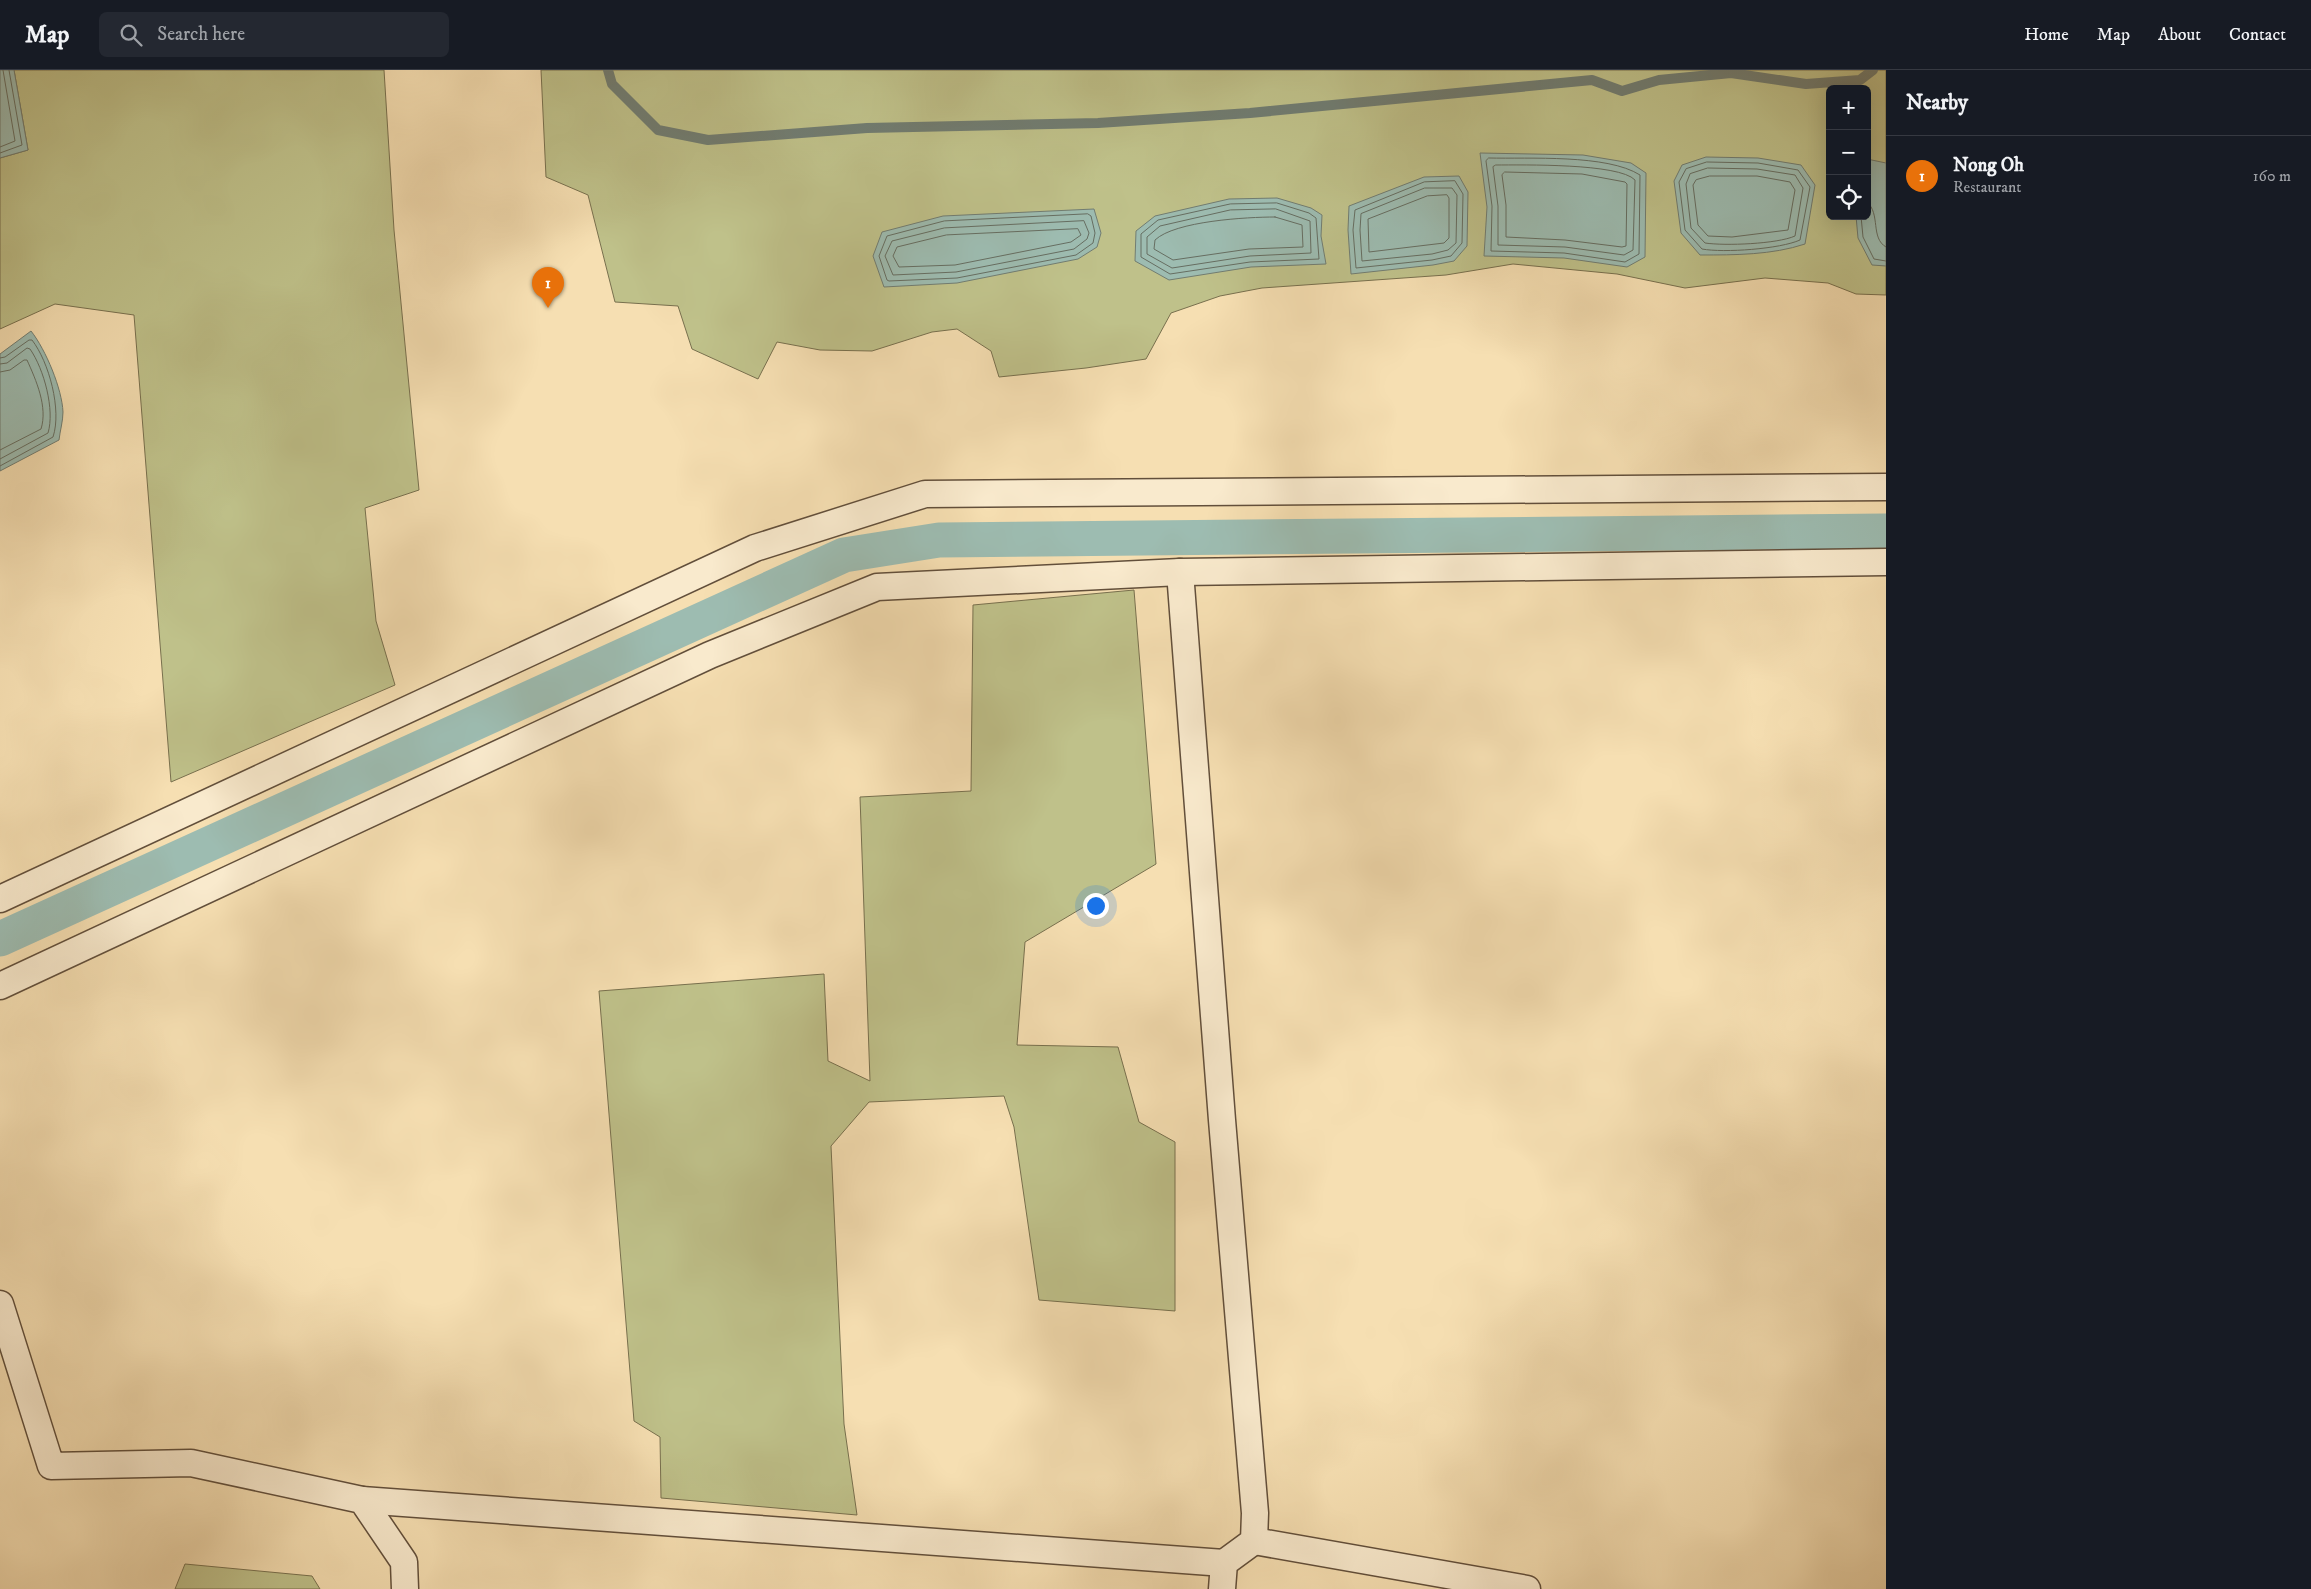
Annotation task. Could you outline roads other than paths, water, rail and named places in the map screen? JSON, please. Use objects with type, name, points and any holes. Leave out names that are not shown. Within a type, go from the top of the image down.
[{"type":"street","points":[[0,900],[755,548],[925,494],[1886,487]]},
{"type":"street","points":[[0,986],[710,655],[877,587],[1180,572],[1886,562]]},
{"type":"street","points":[[1180,572],[1222,1120],[1254,1504],[1254,1541]]},
{"type":"street","points":[[0,1304],[51,1466],[191,1463],[362,1500],[1224,1563],[1254,1541],[1527,1589]]},
{"type":"street","points":[[362,1500],[404,1562],[405,1589]]},
{"type":"street","points":[[1222,1589],[1224,1563]]},
{"type":"water","points":[[0,70],[14,70],[28,150],[0,158]]},
{"type":"water","points":[[1480,153],[1583,155],[1631,163],[1646,173],[1645,257],[1627,267],[1564,258],[1484,256],[1487,207]]},
{"type":"water","points":[[1706,157],[1758,158],[1801,165],[1815,185],[1805,244],[1767,252],[1700,255],[1681,233],[1674,181],[1682,165]]},
{"type":"water","points":[[1871,160],[1886,163],[1886,266],[1872,265],[1858,238],[1856,220],[1871,220]]},
{"type":"water","points":[[1459,176],[1468,192],[1467,246],[1454,261],[1351,274],[1348,230],[1349,206],[1424,177]]},
{"type":"water","points":[[1277,198],[1311,208],[1322,215],[1321,236],[1326,264],[1251,267],[1169,280],[1135,261],[1136,231],[1155,216],[1229,199]]},
{"type":"water","points":[[1094,209],[1101,233],[1097,247],[1078,259],[957,283],[884,287],[873,256],[882,232],[943,216]]},
{"type":"water","points":[[31,331],[47,359],[60,392],[63,419],[59,440],[0,471],[0,354]]},
{"type":"waterway","points":[[608,70],[612,84],[658,130],[708,140],[867,128],[1098,123],[1250,113],[1592,80],[1622,91],[1659,80],[1731,73],[1806,84],[1860,80],[1873,70]]},
{"type":"waterway","points":[[0,939],[844,555],[939,540],[1886,531]]},
{"type":"place","name":"Nong Oh","points":[[548,308]]}]
